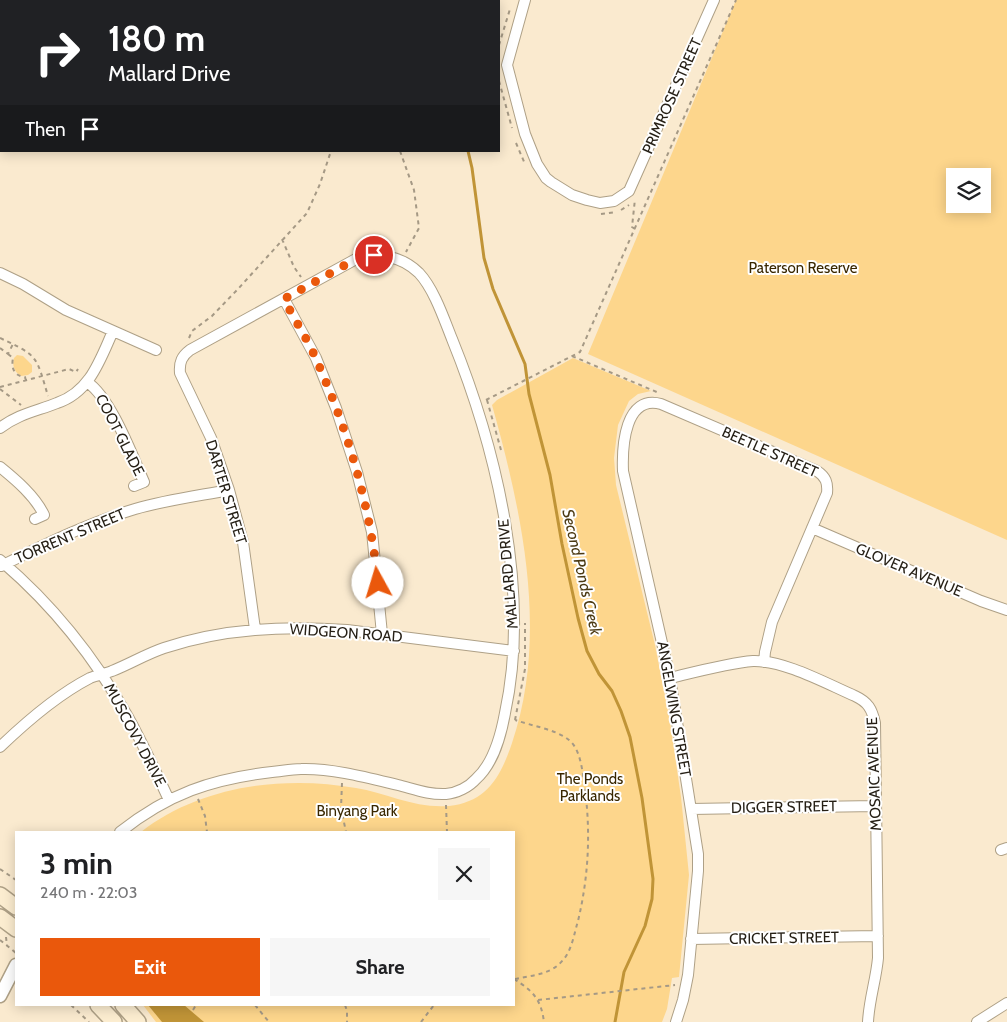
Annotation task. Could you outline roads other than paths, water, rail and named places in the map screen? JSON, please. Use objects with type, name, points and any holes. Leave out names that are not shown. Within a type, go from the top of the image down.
[{"type":"main road","points":[[0,895],[15,906]]},
{"type":"main road","points":[[0,917],[15,928]]},
{"type":"main road","points":[[99,1006],[114,1022]]},
{"type":"main road","points":[[124,1006],[138,1022]]},
{"type":"street","name":"PRIMROSE STREET","points":[[525,0],[507,65],[525,134],[537,164],[546,178],[572,195],[600,203],[614,201],[632,194],[714,0]]},
{"type":"street","name":"MALLARD DRIVE","points":[[121,831],[147,812],[169,800],[203,785],[246,775],[303,769],[344,773],[420,792],[446,794],[454,792],[472,783],[486,768],[504,721],[510,693],[514,650],[514,614],[510,556],[492,459],[466,374],[445,322],[424,279],[412,266],[394,258],[374,255],[356,259],[190,350],[185,354],[181,362]]},
{"type":"street","points":[[0,273],[23,284],[66,310],[156,350]]},
{"type":"street","points":[[284,299],[316,358],[336,408],[357,472],[373,540],[382,634]]},
{"type":"street","points":[[0,428],[8,421],[71,397],[88,382],[113,331]]},
{"type":"street","name":"DARTER STREET","points":[[181,362],[180,373],[182,379],[207,430],[229,490],[243,542],[255,629]]},
{"type":"street","name":"COOT GLADE","points":[[88,382],[96,389],[114,418],[144,482],[134,486]]},
{"type":"street","name":"BEETLE STREET","points":[[644,404],[653,402],[661,404],[823,475],[828,486],[827,493],[772,622],[764,662]]},
{"type":"street","name":"ANGELWING STREET","points":[[644,404],[636,409],[628,427],[623,448],[623,470],[670,678],[691,809],[698,871],[687,985],[676,1022]]},
{"type":"street","points":[[0,467],[14,478],[40,506],[44,515],[35,519]]},
{"type":"street","name":"TORRENT STREET","points":[[2,564],[71,532],[108,518],[164,501],[229,490]]},
{"type":"street","name":"GLOVER AVENUE","points":[[812,528],[981,601],[1007,610]]},
{"type":"street","name":"MUSCOVY DRIVE","points":[[2,564],[38,594],[85,650],[128,717],[169,800]]},
{"type":"street","name":"WIDGEON ROAD","points":[[0,747],[19,729],[55,701],[91,678],[166,648],[226,633],[255,629],[320,628],[514,650]]},
{"type":"street","name":"MOSAIC AVENUE","points":[[670,678],[741,663],[764,662],[797,671],[864,700],[870,707],[875,723],[878,936],[877,973],[869,1007],[868,1022]]},
{"type":"street","name":"DIGGER STREET","points":[[691,809],[876,806]]},
{"type":"street","name":"CRICKET STREET","points":[[691,939],[878,936]]},
{"type":"street","points":[[0,996],[15,967]]},
{"type":"street","points":[[977,1022],[1007,1003]]},
{"type":"waterway","name":"Second Ponds Creek","points":[[468,152],[484,258],[493,289],[525,364],[529,394],[550,475],[578,618],[587,651],[599,674],[612,691],[621,711],[630,737],[642,798],[653,879],[652,899],[645,926],[624,972],[615,1022]]},
{"type":"park label","name":"Paterson Reserve","points":[[803,268]]},
{"type":"park label","name":"The Ponds Parklands","points":[[590,788]]},
{"type":"park label","name":"Binyang Park","points":[[357,811]]}]
